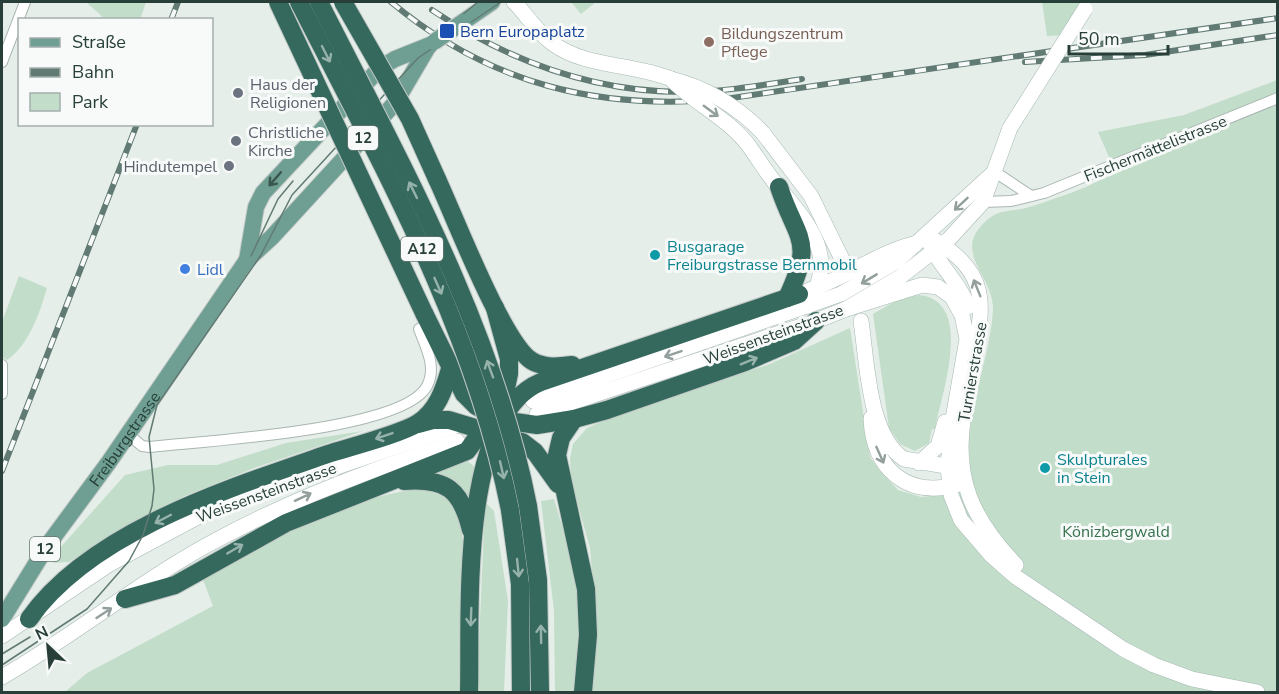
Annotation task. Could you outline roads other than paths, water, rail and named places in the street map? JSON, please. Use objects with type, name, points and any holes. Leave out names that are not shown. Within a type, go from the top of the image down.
[{"type":"highway","points":[[278,2],[450,369],[464,394],[493,425],[535,452],[564,493]]},
{"type":"highway","name":"A12","points":[[299,2],[416,236],[453,320],[489,421],[519,508],[538,580],[540,693]]},
{"type":"highway","name":"A12","points":[[320,2],[432,229],[469,313],[506,415],[519,508],[521,693]]},
{"type":"highway","points":[[343,2],[410,119],[495,308],[518,348],[532,362],[550,367],[600,361]]},
{"type":"highway","points":[[29,619],[41,602],[91,560],[163,518],[248,481],[433,420],[493,425],[574,420],[745,362],[794,341],[802,305],[803,244],[779,187]]},
{"type":"highway","points":[[125,599],[175,585],[286,523],[457,457],[467,451],[528,389],[600,361],[802,305]]},
{"type":"highway","points":[[469,693],[473,537],[481,472],[509,374],[509,359],[495,308]]},
{"type":"highway","points":[[417,424],[438,402],[450,369]]},
{"type":"highway","points":[[574,420],[561,438],[557,449],[564,493],[586,589],[588,635],[583,693]]},
{"type":"highway","points":[[385,483],[427,480],[450,488],[464,505],[473,537]]},
{"type":"main road","name":"Freiburgstrasse","points":[[247,260],[255,212],[263,194],[369,78],[395,59],[431,44],[492,2]]},
{"type":"main road","points":[[514,2],[545,38],[567,52],[587,59],[638,69],[697,85],[742,114],[763,133],[811,196],[843,261]]},
{"type":"main road","name":"Weissensteinstrasse","points":[[802,305],[846,309],[900,277],[938,248],[982,202],[1010,128],[1088,5]]},
{"type":"main road","name":"Freiburgstrasse","points":[[2,620],[19,589],[54,537],[128,434],[247,260],[395,103],[431,44]]},
{"type":"main road","points":[[671,79],[685,93],[728,123],[794,203],[820,250],[822,261],[817,288]]},
{"type":"main road","name":"Weissensteinstrasse","points":[[535,407],[802,305],[841,294],[897,261],[994,172]]},
{"type":"main road","points":[[255,212],[269,219],[286,221]]},
{"type":"main road","name":"Weissensteinstrasse","points":[[802,305],[817,288],[894,249],[921,239]]},
{"type":"main road","name":"Turnierstrasse","points":[[921,239],[959,258],[975,282],[982,305],[982,321],[961,431],[956,476]]},
{"type":"main road","name":"Turnierstrasse","points":[[938,248],[965,298],[969,317],[958,389],[956,476],[962,520],[991,555],[1016,577],[1105,638],[1154,665],[1219,686],[1257,693]]},
{"type":"main road","name":"Turnierstrasse","points":[[846,309],[887,297],[911,286],[934,286],[946,291],[957,304],[967,339]]},
{"type":"main road","points":[[861,321],[874,440],[885,467],[895,476],[914,486],[926,489],[956,476]]},
{"type":"main road","points":[[870,388],[878,423],[885,438],[897,454],[956,476]]},
{"type":"main road","name":"Turnierstrasse","points":[[919,463],[938,446],[948,406],[958,389]]},
{"type":"main road","name":"Weissensteinstrasse","points":[[2,677],[207,545],[271,512],[455,434],[209,511],[108,565],[29,619]]},
{"type":"main road","points":[[2,636],[29,619]]},
{"type":"main road","points":[[2,641],[29,619]]},
{"type":"street","points":[[19,18],[25,2]]},
{"type":"street","points":[[2,62],[18,20]]},
{"type":"street","name":"Fischermättelistrasse","points":[[982,202],[1031,196],[1278,98]]},
{"type":"street","points":[[994,172],[1031,196]]},
{"type":"street","name":"Freiburgstrasse","points":[[128,434],[142,446],[257,438],[343,424],[409,402],[426,389],[431,375],[430,362],[419,329]]},
{"type":"street","points":[[2,365],[2,394]]},
{"type":"tram line","points":[[446,28],[478,2]]},
{"type":"tram line","points":[[2,665],[87,609],[129,561],[143,535],[152,506],[154,489],[149,437],[157,405],[261,255],[292,195],[418,58],[501,2]]},
{"type":"tram line","points":[[251,256],[278,199],[293,181]]},
{"type":"tram line","points":[[2,654],[30,637]]},
{"type":"railway","points":[[172,18],[178,2]]},
{"type":"railway","points":[[391,2],[428,30],[467,53],[507,72],[548,86],[590,95],[678,102],[725,99],[1278,18]]},
{"type":"railway","points":[[432,10],[490,44],[520,58],[552,70],[616,86],[650,91],[699,92],[802,79]]},
{"type":"railway","points":[[1025,62],[1145,55],[1278,35]]},
{"type":"railway","points":[[2,471],[136,126]]},
{"type":"place","name":"Bern Europaplatz","points":[[447,31]]},
{"type":"place","name":"Bildungszentrum Pflege","points":[[709,42]]},
{"type":"place","name":"Haus der Religionen","points":[[238,93]]},
{"type":"place","name":"Christliche Kirche","points":[[236,141]]},
{"type":"place","name":"Hindutempel","points":[[229,166]]},
{"type":"place","name":"Busgarage Freiburgstrasse Bernmobil","points":[[655,255]]},
{"type":"place","name":"Lidl","points":[[185,269]]},
{"type":"place","name":"Skulpturales in Stein","points":[[1045,468]]},
{"type":"park label","name":"Könizbergwald","points":[[1116,531]]}]
